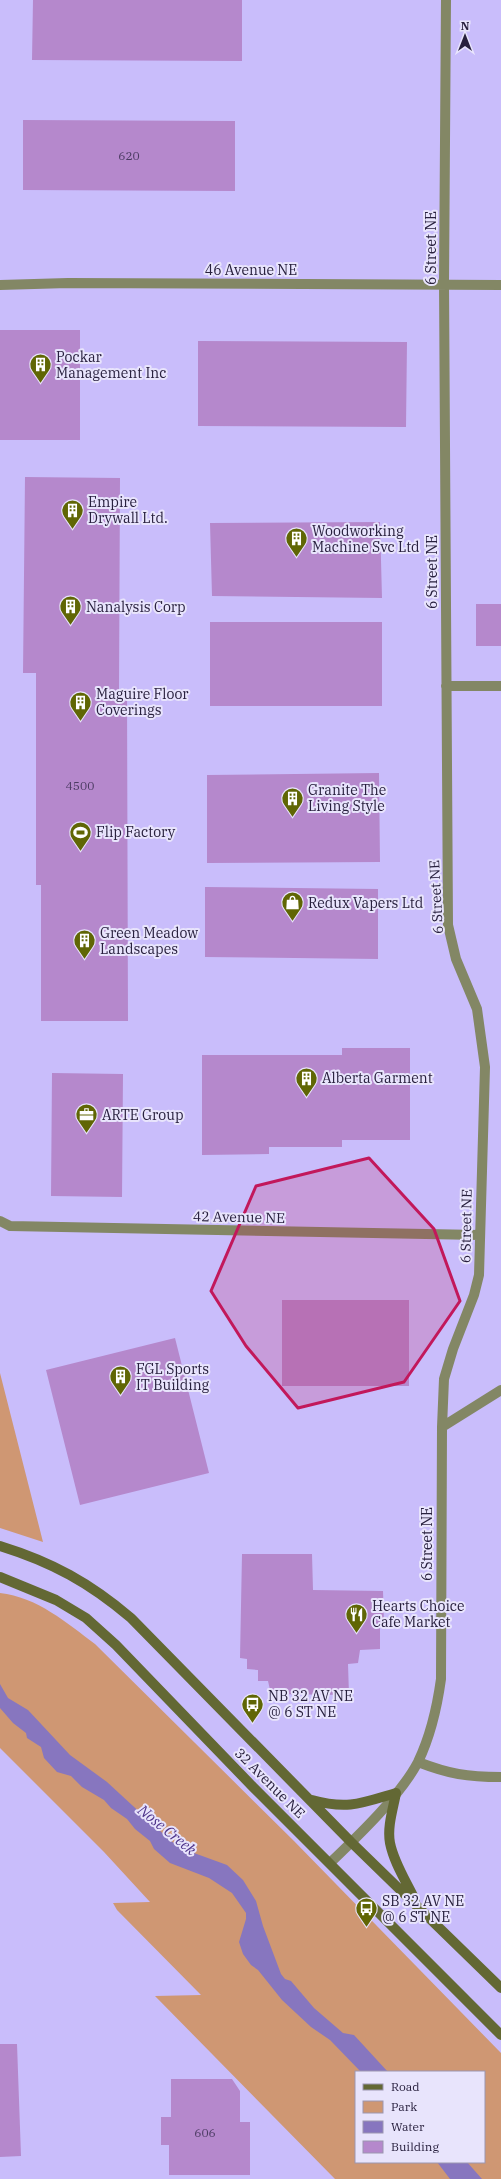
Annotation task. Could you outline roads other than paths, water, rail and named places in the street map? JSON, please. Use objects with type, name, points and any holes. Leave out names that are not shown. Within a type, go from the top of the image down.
[{"type":"main road","name":"32 Avenue NE","points":[[0,1546],[26,1554],[69,1573],[102,1593],[131,1618],[351,1842],[501,1988]]},
{"type":"main road","name":"32 Avenue NE","points":[[0,1577],[56,1600],[86,1618],[116,1645],[501,2036]]},
{"type":"main road","points":[[311,1800],[329,1805],[354,1806],[396,1793],[390,1828],[390,1842],[396,1862],[418,1907]]},
{"type":"street","name":"6 Street NE","points":[[330,1863],[396,1793],[418,1762],[431,1732],[438,1704],[441,1679],[442,1427],[445,1372],[474,1295],[479,1275],[485,1067],[477,1009],[456,959],[448,925],[444,284],[446,0]]},
{"type":"street","name":"46 Avenue NE","points":[[0,285],[501,285]]},
{"type":"street","points":[[446,686],[501,686]]},
{"type":"street","name":"42 Avenue NE","points":[[0,1222],[10,1226],[479,1235]]},
{"type":"street","points":[[442,1427],[501,1390]]},
{"type":"street","points":[[418,1762],[444,1772],[458,1775],[470,1777],[501,1777]]},
{"type":"water","points":[[0,1684],[8,1698],[28,1710],[70,1755],[107,1782],[171,1841],[183,1849],[227,1865],[243,1880],[256,1901],[263,1926],[281,1974],[285,1979],[291,1981],[314,2008],[343,2033],[354,2035],[387,2071],[360,2071],[330,2040],[311,2027],[282,2000],[258,1970],[251,1965],[243,1954],[239,1942],[246,1919],[246,1913],[232,1893],[209,1878],[170,1863],[154,1849],[150,1841],[135,1829],[127,1819],[111,1808],[104,1800],[82,1787],[71,1776],[57,1772],[44,1758],[41,1747],[27,1738],[26,1733],[13,1723],[0,1708]]},
{"type":"water","points":[[438,2163],[468,2163],[482,2179],[450,2179]]},
{"type":"place","name":"Pockar Management Inc","points":[[40,384]]},
{"type":"place","name":"Empire Drywall Ltd.","points":[[72,530]]},
{"type":"place","name":"Woodworking Machine Svc Ltd","points":[[296,558]]},
{"type":"place","name":"Nanalysis Corp","points":[[71,626]]},
{"type":"place","name":"Maguire Floor Coverings","points":[[81,722]]},
{"type":"place","name":"Granite The Living Style","points":[[293,818]]},
{"type":"place","name":"Flip Factory","points":[[81,852]]},
{"type":"place","name":"Redux Vapers Ltd","points":[[292,922]]},
{"type":"place","name":"Green Meadow Landscapes","points":[[84,960]]},
{"type":"place","name":"Alberta Garment","points":[[306,1098]]},
{"type":"place","name":"ARTE Group","points":[[87,1134]]},
{"type":"place","name":"FGL Sports IT Building","points":[[121,1396]]},
{"type":"place","name":"Hearts Choice Cafe Market","points":[[357,1634]]},
{"type":"place","name":"NB 32 AV NE @ 6 ST NE","points":[[252,1724]]},
{"type":"place","name":"SB 32 AV NE @ 6 ST NE","points":[[367,1928]]},
{"type":"water label","name":"Nose Creek","points":[[167,1830]]}]
